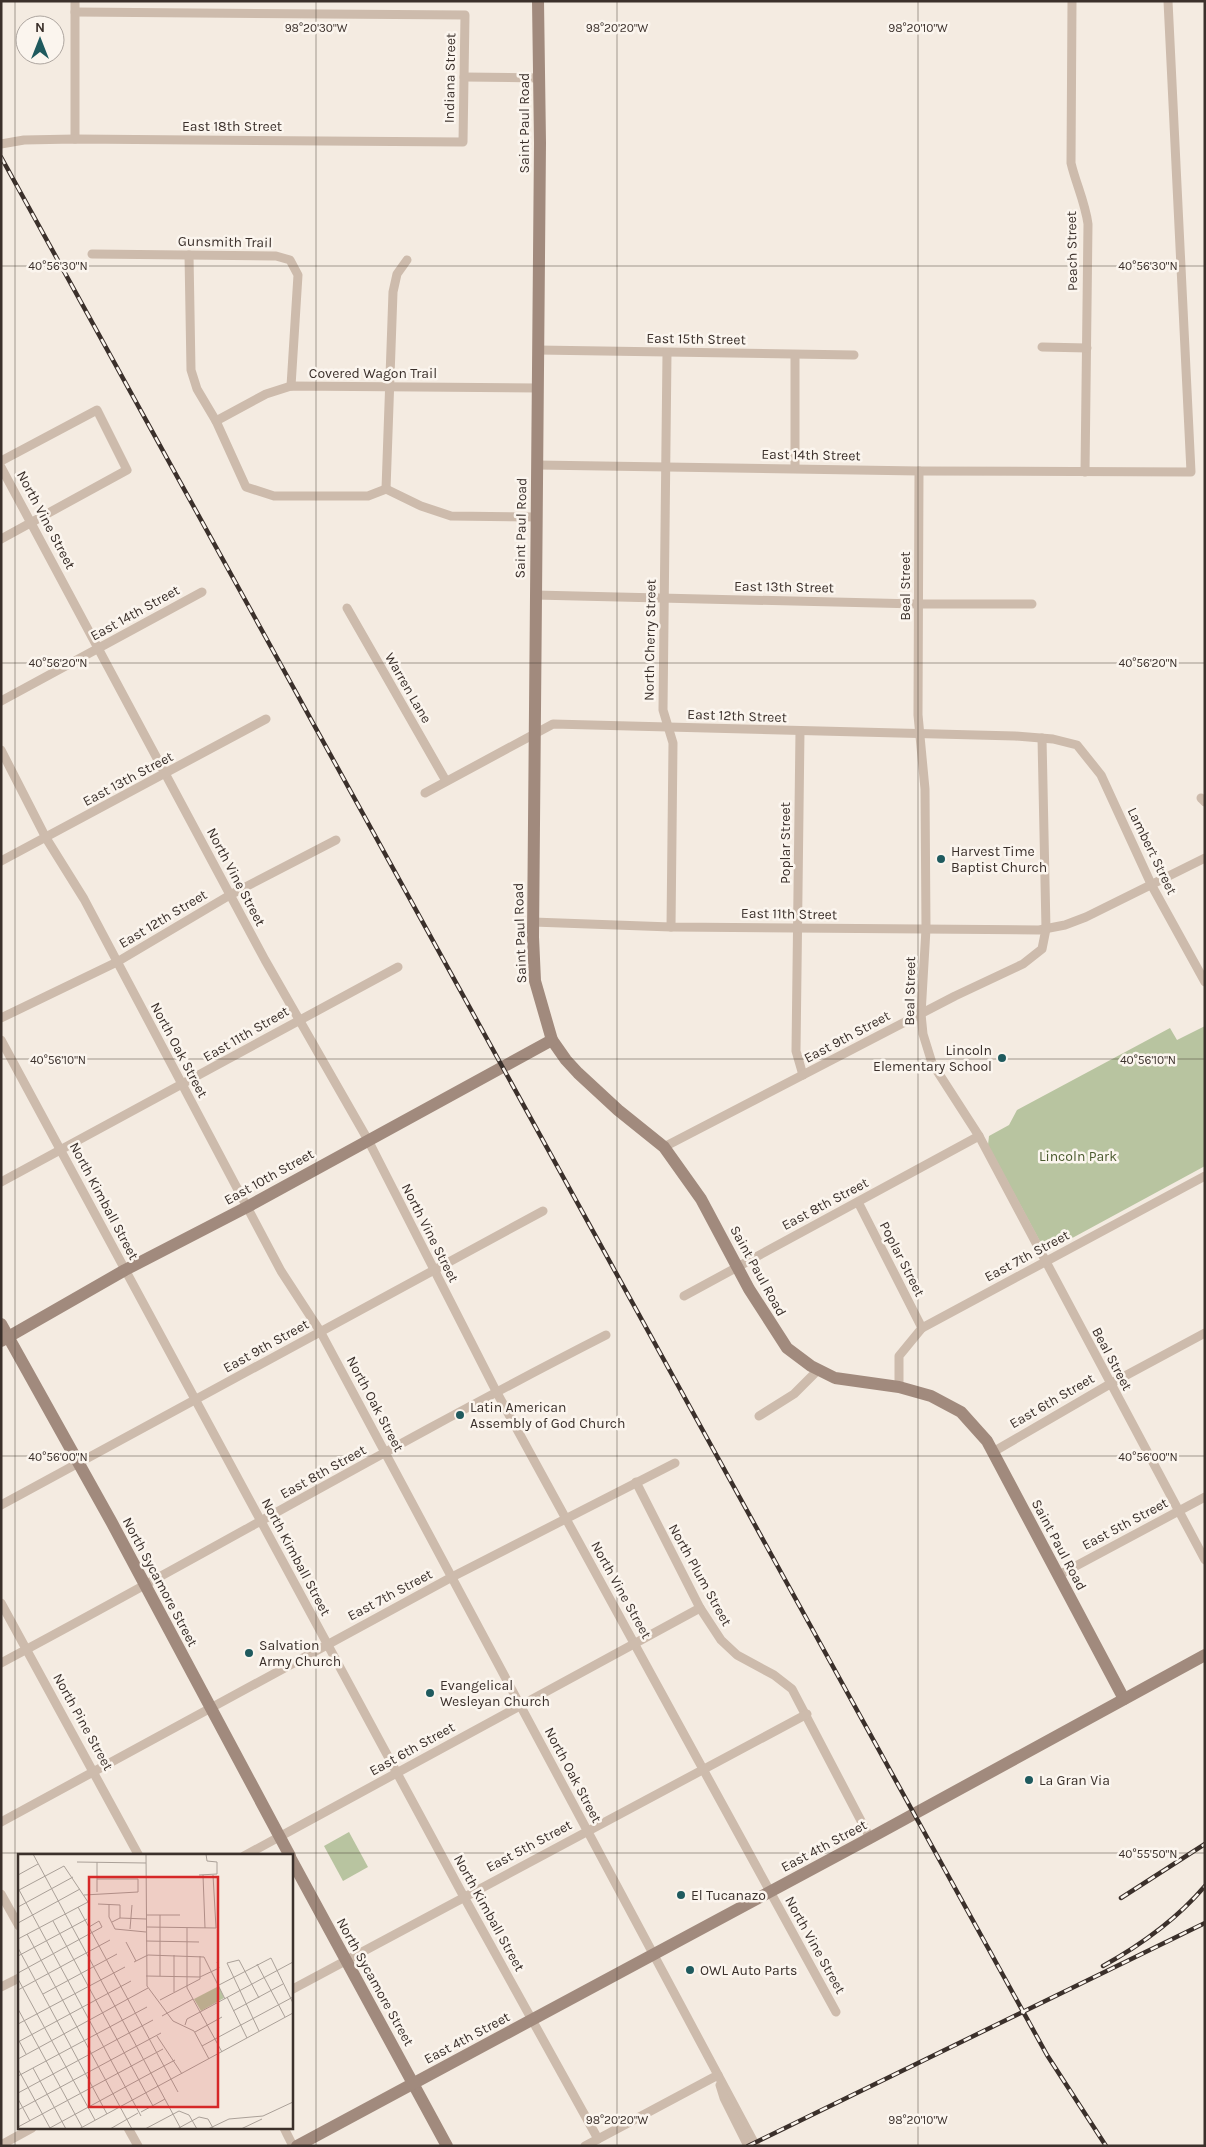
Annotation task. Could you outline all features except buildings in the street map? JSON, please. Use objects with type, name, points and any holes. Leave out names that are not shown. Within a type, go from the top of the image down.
[{"type":"main road","name":"Saint Paul Road","points":[[538,1],[538,350],[533,922],[535,981],[552,1040],[578,1073],[618,1110],[664,1146],[701,1199],[773,1329],[787,1348],[818,1370],[835,1378],[898,1388],[931,1396],[961,1412],[987,1442],[993,1452],[1124,1699]]},
{"type":"main road","name":"East 10th Street","points":[[5,1339],[126,1270],[247,1207],[552,1040]]},
{"type":"main road","name":"North Sycamore Street","points":[[1,1324],[5,1339],[78,1463],[288,1854]]},
{"type":"main road","name":"East 4th Street","points":[[297,2146],[1205,1656]]},
{"type":"main road","name":"North Sycamore Street","points":[[292,1861],[447,2146]]},
{"type":"street","points":[[75,139],[76,1]]},
{"type":"street","name":"Peach Street","points":[[1072,1],[1071,163],[1076,183],[1085,204],[1088,224],[1085,472]]},
{"type":"street","name":"East 14th Street","points":[[537,465],[919,471],[1191,472],[1168,1]]},
{"type":"street","name":"Indiana Street","points":[[75,12],[464,15],[463,142]]},
{"type":"street","points":[[464,77],[539,78]]},
{"type":"street","name":"East 18th Street","points":[[1,144],[24,140],[75,139],[463,142]]},
{"type":"street","name":"Gunsmith Trail","points":[[92,254],[276,256],[290,260],[298,275],[291,386]]},
{"type":"street","points":[[190,255],[191,370],[197,389],[216,421],[246,487],[274,496],[368,496],[386,489],[421,506],[451,516],[536,517]]},
{"type":"street","points":[[386,489],[388,387],[393,292],[397,274],[407,260]]},
{"type":"street","points":[[1042,347],[1087,348]]},
{"type":"street","name":"East 15th Street","points":[[538,350],[854,355]]},
{"type":"street","name":"North Cherry Street","points":[[667,353],[663,710],[666,727],[673,743],[671,927]]},
{"type":"street","points":[[795,468],[796,355]]},
{"type":"street","name":"Covered Wagon Trail","points":[[216,421],[266,394],[291,386],[537,388]]},
{"type":"street","points":[[1,461],[97,410],[127,470],[1,539]]},
{"type":"street","name":"North Vine Street","points":[[1,467],[298,1020],[368,1140],[496,1391],[836,2012]]},
{"type":"street","name":"Beal Street","points":[[919,471],[918,715],[925,789],[926,929],[921,1014],[923,1034],[932,1063],[979,1136],[1044,1262],[1205,1560]]},
{"type":"street","name":"East 14th Street","points":[[1,701],[202,592]]},
{"type":"street","name":"East 13th Street","points":[[536,595],[918,604],[1032,604]]},
{"type":"street","name":"Warren Lane","points":[[347,608],[446,781]]},
{"type":"street","name":"East 13th Street","points":[[1,861],[166,775],[266,719]]},
{"type":"street","name":"East 12th Street","points":[[425,793],[554,724],[1042,738],[1066,742]]},
{"type":"street","name":"Poplar Street","points":[[800,731],[796,1051],[803,1075]]},
{"type":"street","points":[[1042,738],[1046,930],[1086,917],[1152,886],[1205,858]]},
{"type":"street","name":"Lambert Street","points":[[1066,742],[1077,745],[1101,775],[1152,886],[1205,982]]},
{"type":"street","name":"North Oak Street","points":[[1,750],[46,838],[84,899],[281,1271],[320,1331],[756,2146]]},
{"type":"street","name":"East 12th Street","points":[[1,1018],[117,962],[230,895],[336,840]]},
{"type":"street","name":"East 11th Street","points":[[533,922],[671,927],[1046,930]]},
{"type":"street","name":"East 9th Street","points":[[664,1146],[921,1014],[1023,964],[1042,950],[1046,930]]},
{"type":"street","name":"East 11th Street","points":[[1,1182],[182,1086],[298,1020],[398,967]]},
{"type":"street","name":"North Kimball Street","points":[[1,1040],[464,1897],[598,2139]]},
{"type":"street","name":"East 8th Street","points":[[684,1296],[979,1136]]},
{"type":"street","name":"East 7th Street","points":[[898,1388],[899,1356],[922,1328],[1205,1176]]},
{"type":"street","name":"Poplar Street","points":[[858,1202],[922,1328]]},
{"type":"street","name":"East 9th Street","points":[[1,1504],[543,1211]]},
{"type":"street","name":"East 6th Street","points":[[993,1452],[1110,1384],[1205,1333]]},
{"type":"street","name":"East 8th Street","points":[[1,1662],[262,1522],[496,1391],[606,1335]]},
{"type":"street","points":[[759,1416],[794,1394],[818,1370]]},
{"type":"street","name":"East 7th Street","points":[[1,1822],[328,1644],[566,1518],[675,1463]]},
{"type":"street","name":"North Plum Street","points":[[636,1482],[700,1608],[721,1640],[737,1654],[774,1674],[792,1689],[807,1714],[870,1838]]},
{"type":"street","name":"East 5th Street","points":[[1058,1576],[1205,1497]]},
{"type":"street","name":"North Pine Street","points":[[1,1602],[95,1771],[138,1854]]},
{"type":"street","name":"East 6th Street","points":[[248,1854],[700,1608]]},
{"type":"street","name":"East 5th Street","points":[[292,1989],[807,1714]]},
{"type":"street","points":[[1,1894],[18,1924]]},
{"type":"street","points":[[1,1987],[18,1978]]},
{"type":"street","points":[[585,2146],[718,2075]]},
{"type":"street","name":"North Oak Street","points":[[718,2075],[724,2098],[748,2146]]},
{"type":"street","points":[[1,2145],[28,2130]]},
{"type":"street","points":[[129,2130],[138,2146]]},
{"type":"street","points":[[285,2130],[293,2146]]},
{"type":"green space","name":"Lincoln Park","points":[[1205,1026],[1205,1166],[1052,1249],[1044,1249],[988,1145],[989,1136],[1009,1125],[1017,1110],[1170,1028],[1177,1040]]},
{"type":"green space","points":[[349,1832],[368,1867],[343,1881],[324,1846]]},
{"type":"railway","points":[[1,157],[1047,2055],[1106,2146]]},
{"type":"railway","points":[[1121,1898],[1205,1844]]},
{"type":"railway","points":[[1103,1966],[1158,1930],[1183,1909],[1205,1886]]},
{"type":"railway","points":[[748,2146],[1205,1923]]},
{"type":"place","name":"Harvest Time Baptist Church","points":[[941,859]]},
{"type":"place","name":"Lincoln Elementary School","points":[[1002,1058]]},
{"type":"place","name":"Latin American Assembly of God Church","points":[[460,1415]]},
{"type":"place","name":"Salvation Army Church","points":[[249,1653]]},
{"type":"place","name":"Evangelical Wesleyan Church","points":[[430,1693]]},
{"type":"place","name":"La Gran Via","points":[[1029,1780]]},
{"type":"place","name":"El Tucanazo","points":[[681,1895]]},
{"type":"place","name":"OWL Auto Parts","points":[[690,1970]]}]
